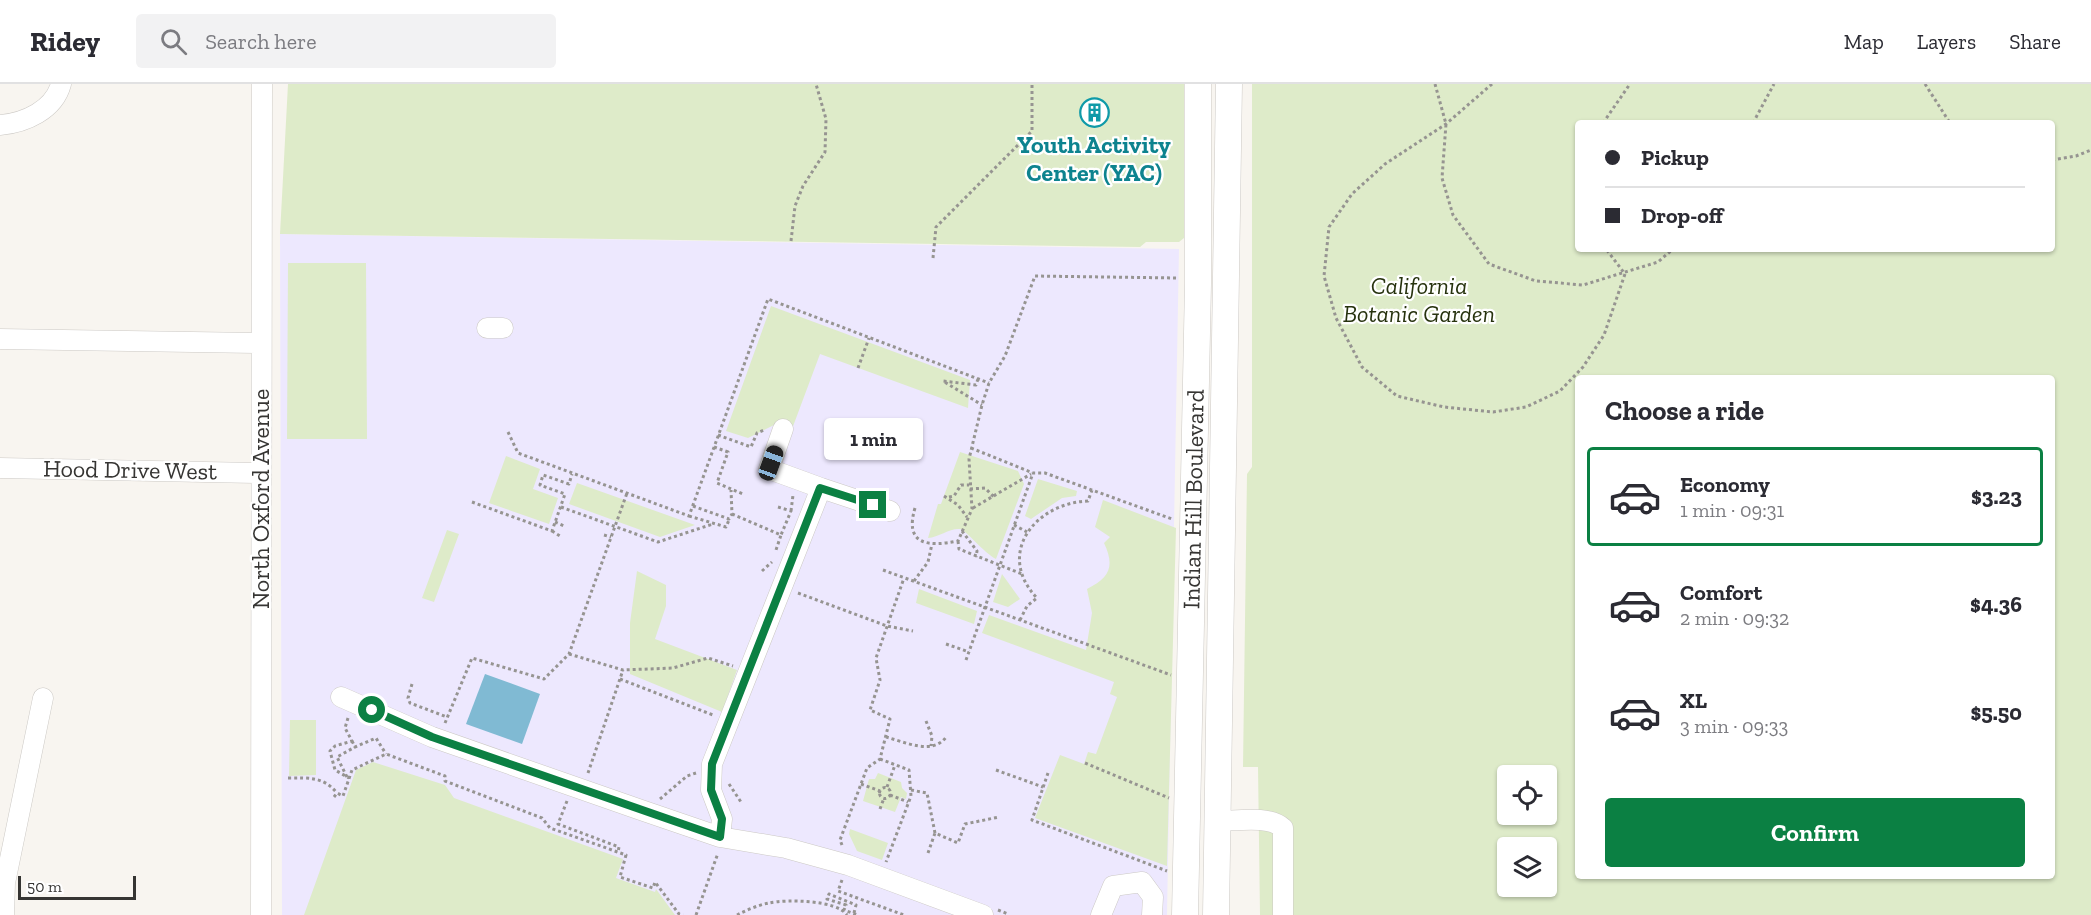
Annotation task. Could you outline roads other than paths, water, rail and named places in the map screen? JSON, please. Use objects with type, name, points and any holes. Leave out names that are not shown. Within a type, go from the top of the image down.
[{"type":"main road","name":"Indian Hill Boulevard","points":[[1185,915],[1198,284],[1198,84]]},
{"type":"main road","name":"Indian Hill Boulevard","points":[[1216,915],[1229,84]]},
{"type":"street","points":[[0,125],[15,124],[42,112],[60,90],[61,84]]},
{"type":"street","name":"North Oxford Avenue","points":[[261,915],[262,84]]},
{"type":"street","points":[[0,339],[261,343]]},
{"type":"street","points":[[783,429],[769,468],[890,511]]},
{"type":"street","name":"Hood Drive West","points":[[0,468],[261,473]]},
{"type":"street","points":[[720,837],[722,819],[711,790],[712,764],[820,488]]},
{"type":"street","points":[[4,915],[5,883],[43,698]]},
{"type":"street","points":[[347,699],[439,739],[720,837],[786,848],[848,865],[983,915]]},
{"type":"street","points":[[1218,821],[1277,822],[1283,828],[1283,915]]},
{"type":"street","points":[[1101,915],[1113,886],[1142,882],[1153,897],[1152,915]]},
{"type":"water","points":[[485,674],[540,694],[522,744],[466,724]]},
{"type":"place","name":"Youth Activity Center (YAC)","points":[[1094,112]]},
{"type":"park label","name":"California Botanic Garden","points":[[1419,300]]}]
